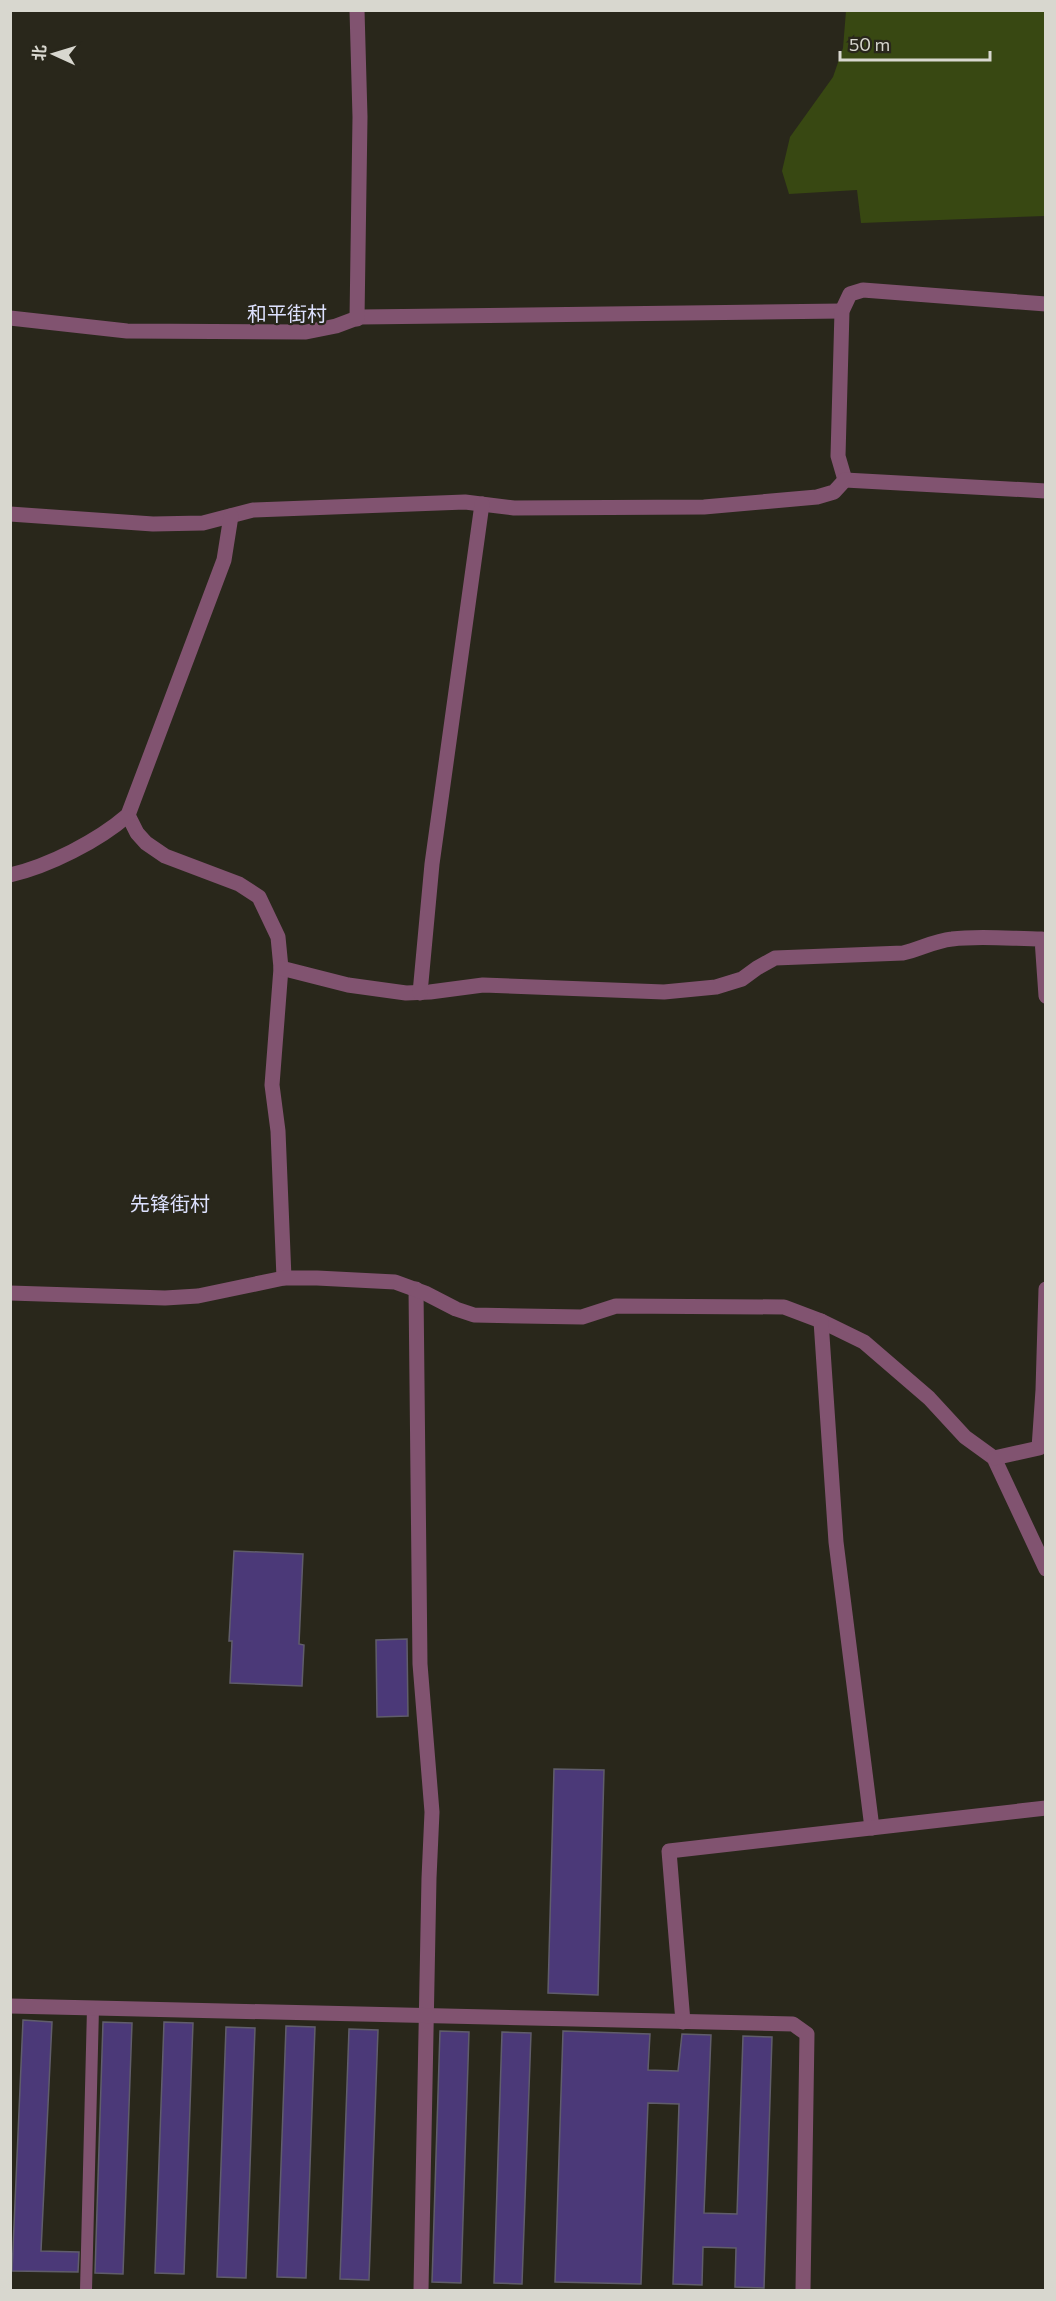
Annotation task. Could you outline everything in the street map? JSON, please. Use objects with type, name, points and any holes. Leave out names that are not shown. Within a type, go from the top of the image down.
[{"type":"street","points":[[357,10],[360,117],[357,319]]},
{"type":"street","points":[[845,480],[838,456],[842,311],[850,294],[863,290],[1046,304]]},
{"type":"street","points":[[10,318],[127,331],[306,332],[357,319],[842,311]]},
{"type":"street","points":[[845,480],[1046,491]]},
{"type":"street","points":[[10,514],[153,524],[204,522],[253,510],[465,502],[514,508],[704,507],[817,496],[834,492],[845,480]]},
{"type":"street","points":[[420,993],[432,864],[482,504]]},
{"type":"street","points":[[10,875],[28,871],[51,861],[113,828],[128,815],[224,560],[231,516]]},
{"type":"street","points":[[128,815],[137,832],[147,843],[165,856],[239,884],[259,897],[278,937],[281,968],[272,1085],[278,1131],[284,1278]]},
{"type":"street","points":[[281,968],[348,984],[420,993],[483,985],[664,992],[716,987],[742,979],[775,958],[903,952],[916,950],[927,943],[955,938],[1042,939],[1046,996]]},
{"type":"street","points":[[10,1293],[165,1298],[198,1296],[284,1278],[395,1282],[474,1315],[582,1317],[616,1306],[784,1307],[821,1321],[864,1342],[929,1398],[965,1437],[994,1458],[1046,1569]]},
{"type":"street","points":[[994,1458],[1039,1448],[1046,1289]]},
{"type":"street","points":[[416,1290],[420,1664],[432,1812],[421,2290]]},
{"type":"street","points":[[821,1321],[836,1542],[872,1828]]},
{"type":"street","points":[[683,2022],[669,1851],[1046,1808]]},
{"type":"street","points":[[10,2006],[793,2024],[807,2034],[803,2290]]},
{"type":"lane","points":[[86,2290],[93,2008]]},
{"type":"green space","points":[[846,11],[1045,11],[1045,216],[861,223],[857,190],[789,194],[782,171],[790,137],[833,77],[843,48]]},
{"type":"building","points":[[234,1551],[303,1554],[299,1644],[304,1645],[302,1686],[230,1683],[232,1641],[229,1641]]},
{"type":"building","points":[[407,1639],[408,1716],[377,1717],[376,1640]]},
{"type":"building","points":[[554,1769],[604,1770],[598,1995],[548,1993]]},
{"type":"building","points":[[23,2020],[52,2022],[41,2251],[79,2252],[78,2272],[12,2271]]},
{"type":"building","points":[[103,2022],[132,2023],[123,2274],[95,2273]]},
{"type":"building","points":[[164,2022],[193,2023],[184,2274],[155,2273]]},
{"type":"building","points":[[286,2026],[315,2027],[306,2278],[277,2277]]},
{"type":"building","points":[[226,2027],[255,2028],[246,2278],[217,2277]]},
{"type":"building","points":[[349,2029],[378,2030],[369,2280],[340,2279]]},
{"type":"building","points":[[440,2031],[469,2032],[461,2283],[432,2282]]},
{"type":"building","points":[[563,2031],[650,2034],[648,2070],[678,2071],[682,2034],[711,2035],[704,2213],[737,2214],[743,2036],[772,2037],[764,2288],[735,2287],[736,2248],[703,2247],[702,2285],[673,2284],[679,2104],[648,2103],[641,2284],[555,2282]]},
{"type":"building","points":[[502,2032],[531,2033],[522,2284],[494,2283]]},
{"type":"district","name":"和平街村","points":[[287,313]]},
{"type":"district","name":"先锋街村","points":[[170,1203]]}]
